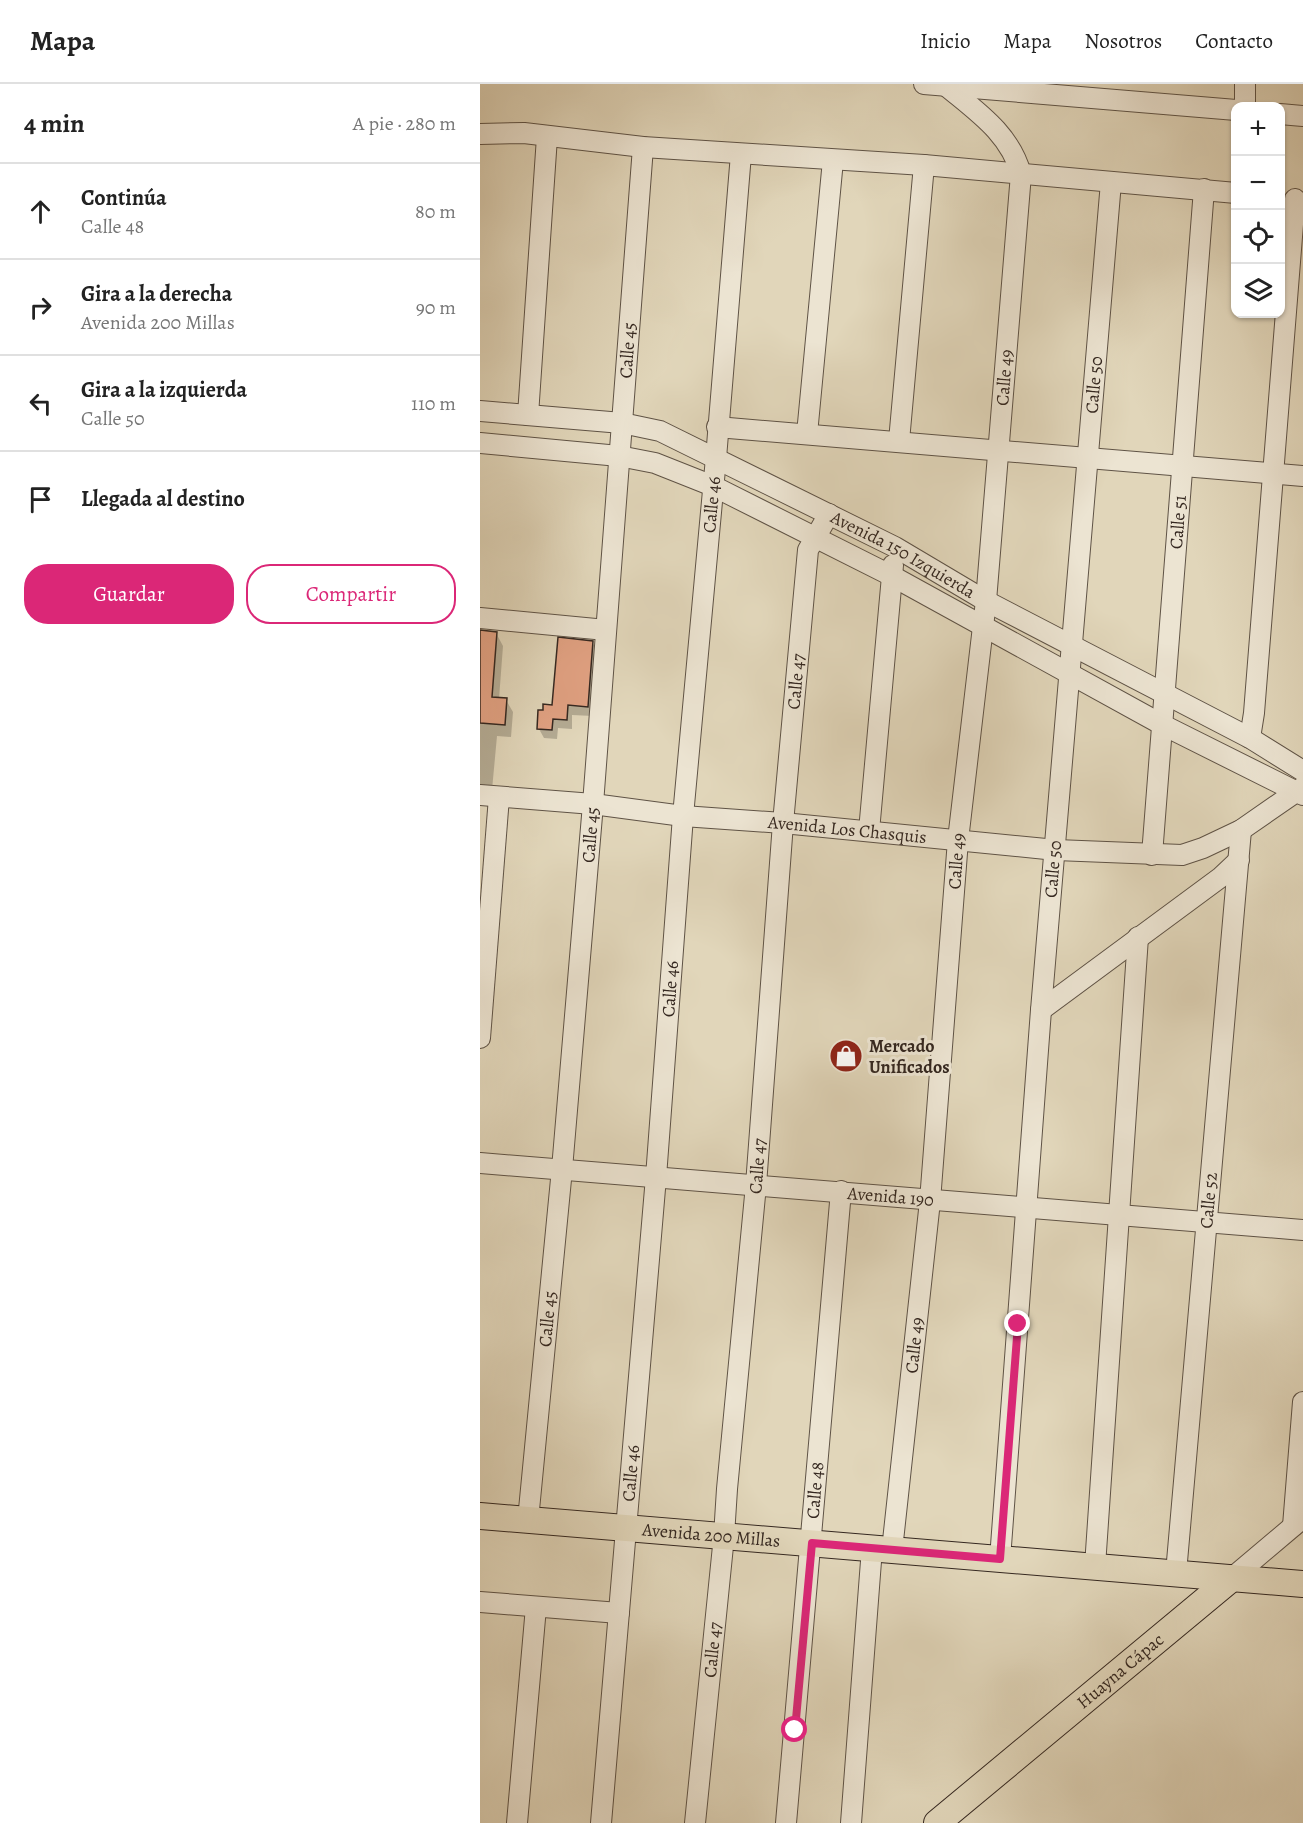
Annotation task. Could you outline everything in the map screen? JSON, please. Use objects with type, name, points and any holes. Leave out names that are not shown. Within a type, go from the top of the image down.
[{"type":"main road","name":"Avenida 200 Millas","points":[[480,1516],[1303,1584]]},
{"type":"main road","name":"Huayna Cápac","points":[[937,1823],[1232,1578]]},
{"type":"street","points":[[924,84],[1072,90],[1231,109]]},
{"type":"street","points":[[1245,84],[1245,102]]},
{"type":"street","points":[[945,85],[994,125],[1017,162],[1021,174]]},
{"type":"street","points":[[1285,114],[1303,116]]},
{"type":"street","points":[[480,134],[524,133],[643,147],[924,165],[1231,192]]},
{"type":"street","points":[[528,415],[547,137]]},
{"type":"street","name":"Calle 45","points":[[528,1520],[562,1169],[593,804],[643,147]]},
{"type":"street","name":"Calle 46","points":[[601,1823],[656,1177],[682,816],[716,458],[741,154]]},
{"type":"street","points":[[807,434],[833,160]]},
{"type":"street","points":[[898,441],[924,165]]},
{"type":"street","name":"Calle 49","points":[[851,1823],[882,1549],[930,1201],[958,840],[986,601],[1021,174]]},
{"type":"street","name":"Calle 50","points":[[1000,1559],[1041,1010],[1111,182]]},
{"type":"street","name":"Calle 51","points":[[1152,855],[1204,189]]},
{"type":"street","points":[[1250,738],[1274,473],[1293,198]]},
{"type":"street","name":"Avenida 150 Izquierda","points":[[480,411],[621,423],[660,431],[895,547],[986,601],[1163,691],[1250,738],[1303,771]]},
{"type":"street","points":[[717,427],[1303,476]]},
{"type":"street","name":"Avenida 150 Izquierda","points":[[480,443],[619,456],[656,463],[713,486],[892,576],[1161,724],[1301,792]]},
{"type":"street","name":"Calle 47","points":[[695,1823],[756,1185],[783,823],[808,550],[829,514]]},
{"type":"street","points":[[869,831],[895,547]]},
{"type":"street","points":[[480,618],[606,630]]},
{"type":"street","name":"Avenida Los Chasquis","points":[[490,796],[593,804],[682,816],[783,823],[1056,850],[1182,855],[1241,830],[1301,792]]},
{"type":"street","points":[[480,1038],[490,796]]},
{"type":"street","name":"Calle 52","points":[[1176,1573],[1241,830]]},
{"type":"street","points":[[1041,1010],[1221,877],[1239,860]]},
{"type":"street","points":[[1095,1566],[1138,937]]},
{"type":"street","name":"Avenida 190","points":[[480,1163],[1303,1230]]},
{"type":"street","name":"Calle 48","points":[[786,1823],[812,1543],[814,1489],[840,1191]]},
{"type":"street","points":[[1298,1522],[1303,1402]]},
{"type":"street","name":"Huayna Cápac","points":[[1232,1578],[1298,1522]]},
{"type":"street","points":[[480,1602],[619,1613]]},
{"type":"street","points":[[517,1823],[536,1607]]},
{"type":"building","points":[[480,630],[497,632],[492,697],[507,698],[505,725],[480,723]]},
{"type":"building","points":[[558,637],[593,641],[588,707],[568,705],[567,720],[553,719],[552,730],[537,729],[538,710],[543,710],[543,704],[552,705]]},
{"type":"place","name":"Mercado Unificados","points":[[846,1056]]},
{"type":"route","points":[[795,1730],[812,1543],[1000,1559],[1018,1324]]}]
